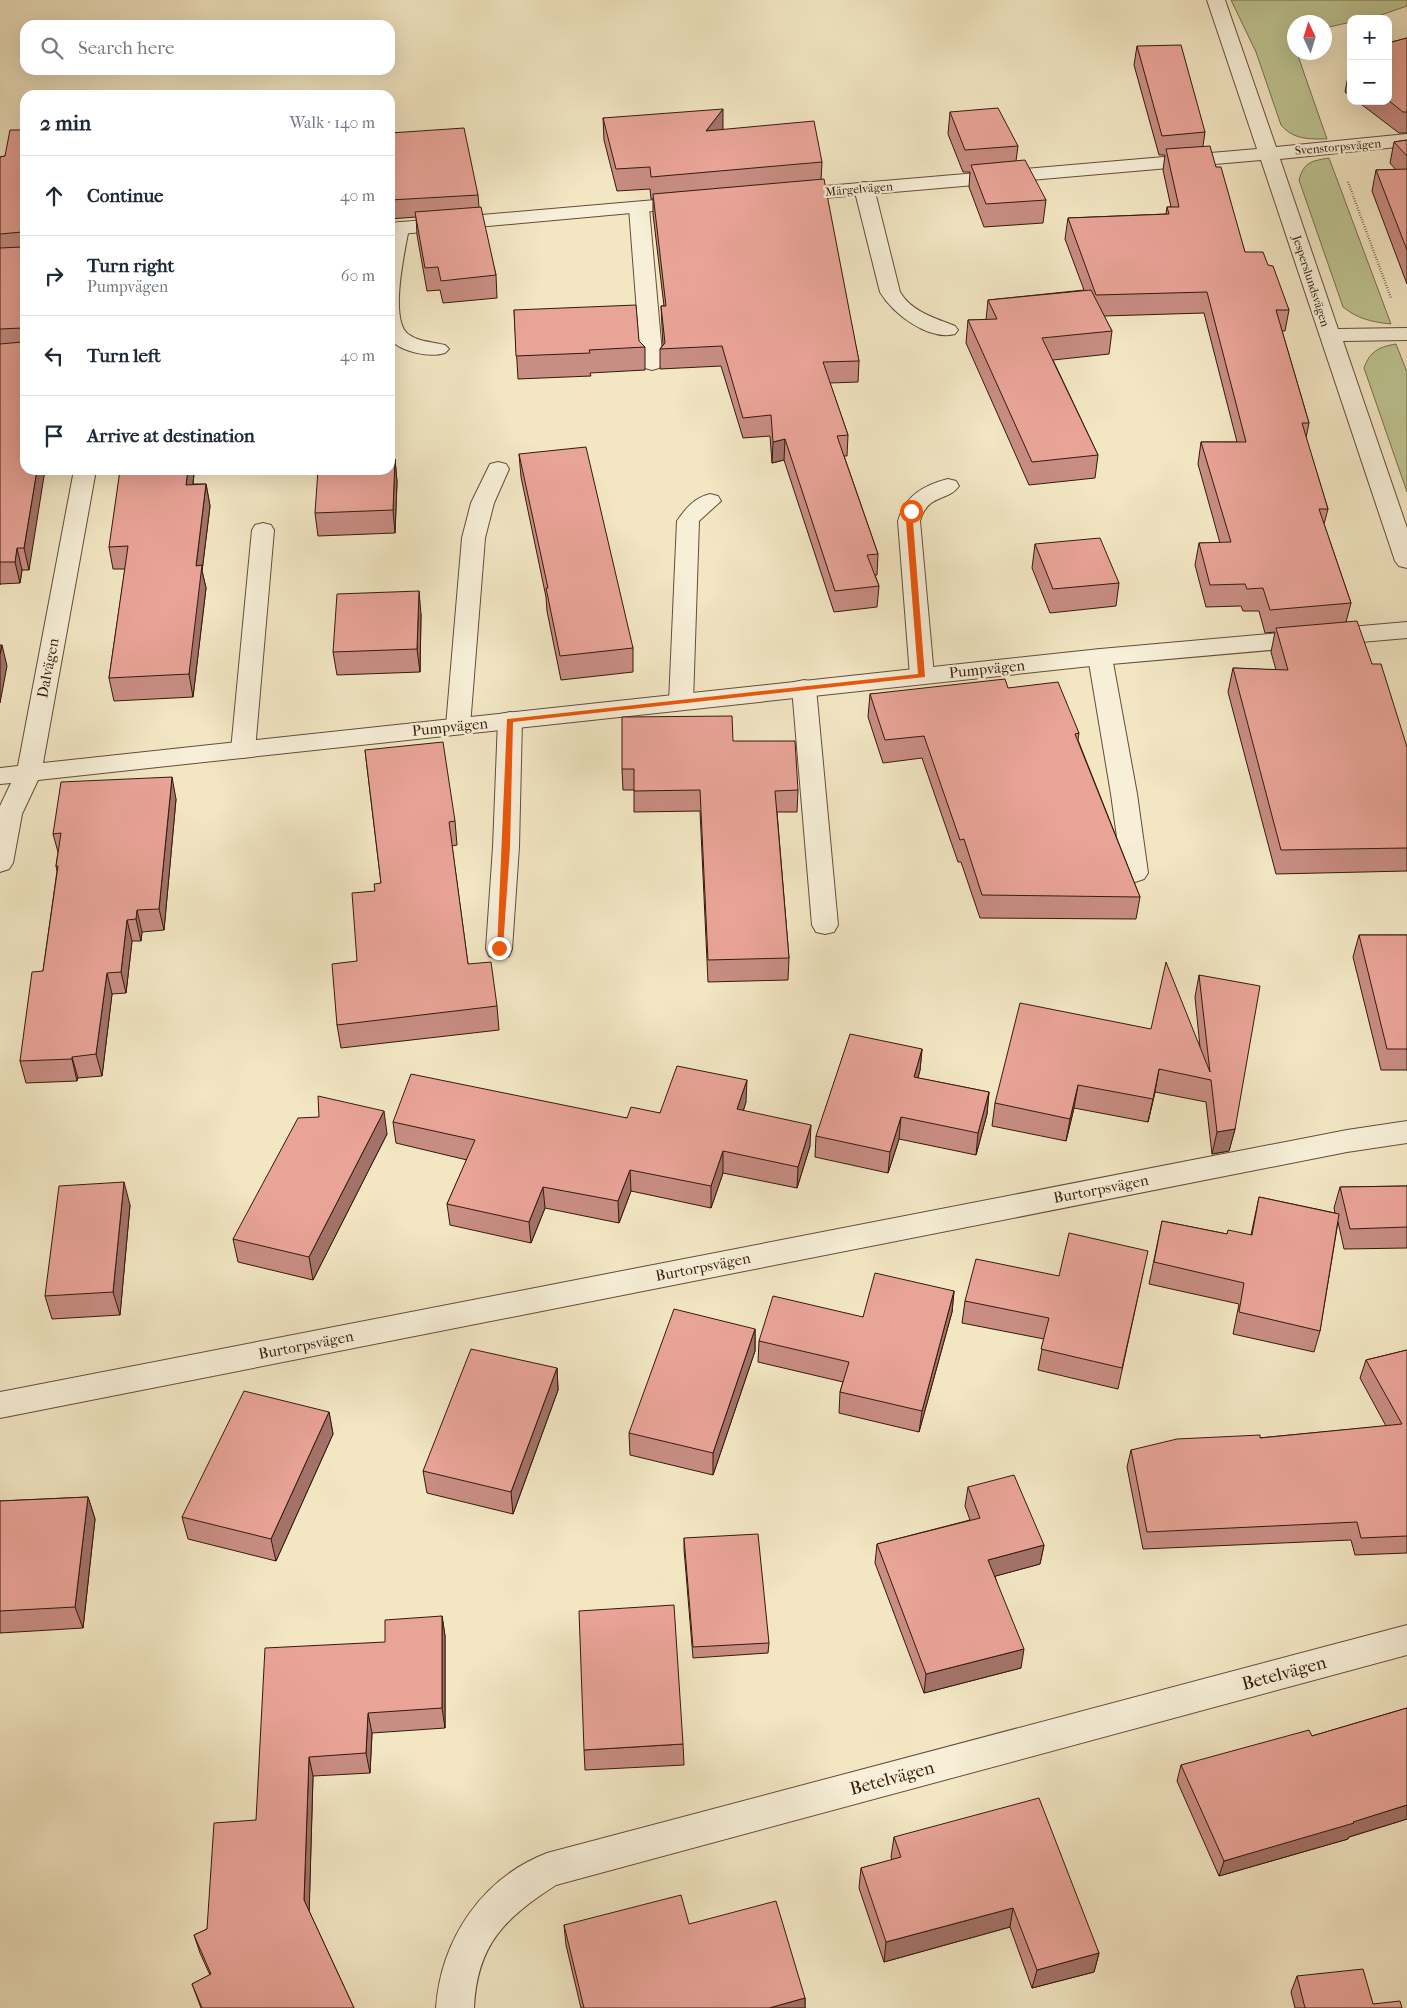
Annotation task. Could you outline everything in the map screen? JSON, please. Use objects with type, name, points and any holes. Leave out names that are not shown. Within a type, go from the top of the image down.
[{"type":"street","name":"Jesperslundsvägen","points":[[1216,0],[1407,561]]},
{"type":"street","name":"Svenstorpsvägen","points":[[1269,154],[1407,140]]},
{"type":"street","name":"Märgelvägen","points":[[776,196],[1269,154]]},
{"type":"street","points":[[864,188],[890,292],[895,301],[914,316],[948,330]]},
{"type":"street","points":[[395,228],[708,202]]},
{"type":"street","points":[[639,208],[652,364]]},
{"type":"street","points":[[395,332],[408,342],[438,348]]},
{"type":"street","points":[[1329,336],[1406,334]]},
{"type":"street","points":[[458,726],[472,543],[478,510],[485,490],[498,469]]},
{"type":"street","name":"Dalvägen","points":[[0,863],[9,814],[29,773],[84,475]]},
{"type":"street","points":[[922,676],[909,521],[911,511],[922,498],[933,491],[948,486]]},
{"type":"street","points":[[682,702],[688,521],[696,510],[710,501]]},
{"type":"street","points":[[243,750],[263,530]]},
{"type":"street","name":"Pumpvägen","points":[[0,776],[1100,657],[1407,630]]},
{"type":"street","points":[[1100,657],[1136,874]]},
{"type":"street","points":[[804,688],[825,926]]},
{"type":"street","points":[[499,948],[506,847],[510,720]]},
{"type":"street","name":"Burtorpsvägen","points":[[0,1406],[1328,1144],[1407,1132]]},
{"type":"street","name":"Betelvägen","points":[[455,2008],[455,1986],[472,1938],[503,1900],[547,1870],[1407,1640]]},
{"type":"path","points":[[1336,148],[1406,334]]},
{"type":"green space","points":[[1231,0],[1407,0],[1407,6],[1381,15],[1347,15],[1347,23],[1332,26],[1332,15],[1287,15],[1287,60],[1299,60],[1327,139],[1302,138],[1291,134],[1281,125],[1256,52]]},
{"type":"green space","points":[[1329,158],[1391,324],[1365,319],[1343,307],[1299,180],[1303,169],[1309,163]]},
{"type":"green space","points":[[1396,344],[1407,372],[1407,492],[1364,368],[1366,362],[1376,351]]},
{"type":"building","points":[[1407,38],[1407,112],[1403,112],[1392,103],[1392,42]]},
{"type":"building","points":[[1181,45],[1205,132],[1162,136],[1137,46]]},
{"type":"building","points":[[998,108],[1018,146],[965,150],[950,112]]},
{"type":"building","points":[[723,109],[706,131],[814,121],[822,162],[651,177],[650,167],[616,169],[603,118]]},
{"type":"building","points":[[464,128],[478,195],[395,200],[395,133]]},
{"type":"building","points":[[10,130],[20,130],[20,232],[0,234],[0,157],[5,156]]},
{"type":"building","points":[[1407,140],[1407,156],[1394,142]]},
{"type":"building","points":[[1210,146],[1216,167],[1221,167],[1245,252],[1263,252],[1268,265],[1273,266],[1289,310],[1276,310],[1309,423],[1302,423],[1328,509],[1319,509],[1351,603],[1270,610],[1263,588],[1247,589],[1245,584],[1210,585],[1199,543],[1231,542],[1201,442],[1246,442],[1207,292],[1096,295],[1068,218],[1169,214],[1167,207],[1179,207],[1166,149]]},
{"type":"building","points":[[1025,160],[1046,200],[986,204],[971,165]]},
{"type":"building","points":[[1407,169],[1407,250],[1376,170]]},
{"type":"building","points":[[824,179],[859,361],[823,362],[848,435],[837,436],[878,554],[867,555],[879,586],[835,591],[785,439],[773,442],[771,415],[743,418],[722,346],[660,349],[665,343],[661,306],[666,306],[653,194]]},
{"type":"building","points":[[481,207],[496,275],[441,281],[438,267],[425,268],[415,212]]},
{"type":"building","points":[[20,247],[20,328],[0,329],[0,248]]},
{"type":"building","points":[[1091,290],[1112,331],[1042,338],[1098,455],[1032,462],[968,320],[997,319],[988,300]]},
{"type":"building","points":[[636,305],[639,341],[645,347],[589,350],[590,353],[516,356],[514,310]]},
{"type":"building","points":[[20,342],[20,475],[36,475],[24,548],[17,548],[15,562],[0,562],[0,344]]},
{"type":"building","points":[[586,447],[633,648],[560,656],[546,588],[548,588],[519,454]]},
{"type":"building","points":[[119,475],[187,475],[186,485],[206,484],[196,566],[202,565],[189,674],[109,678],[128,546],[109,547]]},
{"type":"building","points":[[318,475],[394,475],[393,510],[315,513]]},
{"type":"building","points":[[1100,538],[1119,583],[1053,589],[1035,544]]},
{"type":"building","points":[[419,591],[417,649],[333,652],[337,594]]},
{"type":"building","points":[[1357,621],[1372,664],[1381,664],[1407,747],[1407,848],[1281,850],[1233,668],[1288,670],[1276,628]]},
{"type":"building","points":[[1005,679],[1008,688],[1058,682],[1079,733],[1075,734],[1140,897],[982,895],[964,839],[960,840],[924,736],[885,740],[870,694]]},
{"type":"building","points":[[732,716],[733,741],[795,741],[798,790],[775,791],[789,958],[708,960],[700,790],[634,791],[634,769],[622,769],[622,717]]},
{"type":"building","points":[[443,742],[455,821],[449,822],[468,964],[491,962],[497,1006],[337,1025],[332,964],[357,961],[352,893],[375,891],[374,884],[381,883],[365,750]]},
{"type":"building","points":[[172,777],[159,909],[137,910],[136,919],[127,920],[121,972],[107,973],[96,1054],[72,1057],[72,1059],[20,1061],[32,972],[43,971],[58,866],[56,866],[61,833],[53,834],[61,782]]},
{"type":"building","points":[[1359,935],[1407,935],[1407,1049],[1387,1049]]},
{"type":"building","points":[[1166,962],[1210,1072],[1199,975],[1260,986],[1235,1129],[1217,1132],[1211,1080],[1159,1069],[1153,1099],[1078,1085],[1070,1119],[995,1103],[1020,1003],[1151,1029]]},
{"type":"building","points":[[850,1034],[922,1049],[914,1077],[989,1092],[978,1133],[901,1117],[890,1152],[816,1136]]},
{"type":"building","points":[[677,1066],[747,1080],[737,1109],[811,1125],[798,1167],[723,1151],[711,1186],[630,1170],[618,1201],[543,1187],[529,1222],[447,1204],[475,1140],[393,1122],[411,1074],[627,1118],[631,1107],[660,1113]]},
{"type":"building","points":[[318,1096],[384,1111],[309,1257],[233,1239],[298,1118],[319,1117]]},
{"type":"building","points":[[124,1182],[113,1292],[45,1296],[59,1186]]},
{"type":"building","points":[[1407,1186],[1407,1227],[1350,1229],[1340,1187]]},
{"type":"building","points":[[1259,1197],[1339,1214],[1320,1331],[1239,1312],[1244,1283],[1154,1262],[1162,1221],[1227,1234],[1228,1230],[1252,1235]]},
{"type":"building","points":[[1069,1233],[1148,1251],[1122,1368],[1041,1349],[1049,1318],[965,1301],[976,1259],[1059,1276]]},
{"type":"building","points":[[875,1273],[954,1291],[922,1411],[840,1392],[849,1362],[759,1341],[773,1296],[863,1317]]},
{"type":"building","points":[[674,1309],[755,1329],[713,1453],[629,1433]]},
{"type":"building","points":[[471,1349],[557,1368],[511,1492],[423,1471]]},
{"type":"building","points":[[1407,1350],[1407,1536],[1361,1538],[1357,1522],[1147,1532],[1131,1450],[1177,1439],[1260,1435],[1260,1438],[1402,1424],[1366,1360]]},
{"type":"building","points":[[244,1391],[329,1412],[271,1539],[182,1517]]},
{"type":"building","points":[[1014,1475],[1044,1545],[988,1560],[1024,1649],[926,1674],[877,1544],[980,1518],[968,1487]]},
{"type":"building","points":[[88,1497],[75,1607],[0,1611],[0,1501]]},
{"type":"building","points":[[758,1534],[769,1643],[693,1647],[684,1538]]},
{"type":"building","points":[[674,1605],[683,1744],[584,1750],[579,1611]]},
{"type":"building","points":[[442,1616],[442,1708],[368,1713],[366,1753],[309,1757],[304,1900],[354,2008],[202,2008],[192,1984],[211,1974],[194,1935],[207,1929],[214,1823],[256,1820],[265,1648],[385,1642],[385,1620]]},
{"type":"building","points":[[1407,1708],[1407,1805],[1354,1823],[1224,1861],[1181,1765],[1309,1730],[1312,1736]]},
{"type":"building","points":[[1039,1798],[1099,1953],[1037,1970],[1013,1908],[886,1942],[861,1868],[901,1857],[894,1837]]},
{"type":"building","points":[[681,1895],[689,1924],[776,1901],[805,1998],[769,2008],[584,2008],[564,1925]]},
{"type":"building","points":[[1363,1969],[1373,2004],[1400,2001],[1402,2008],[1305,2008],[1297,1976]]},
{"type":"route","points":[[499,948],[506,847],[510,720],[922,676],[909,521],[911,511]]}]
